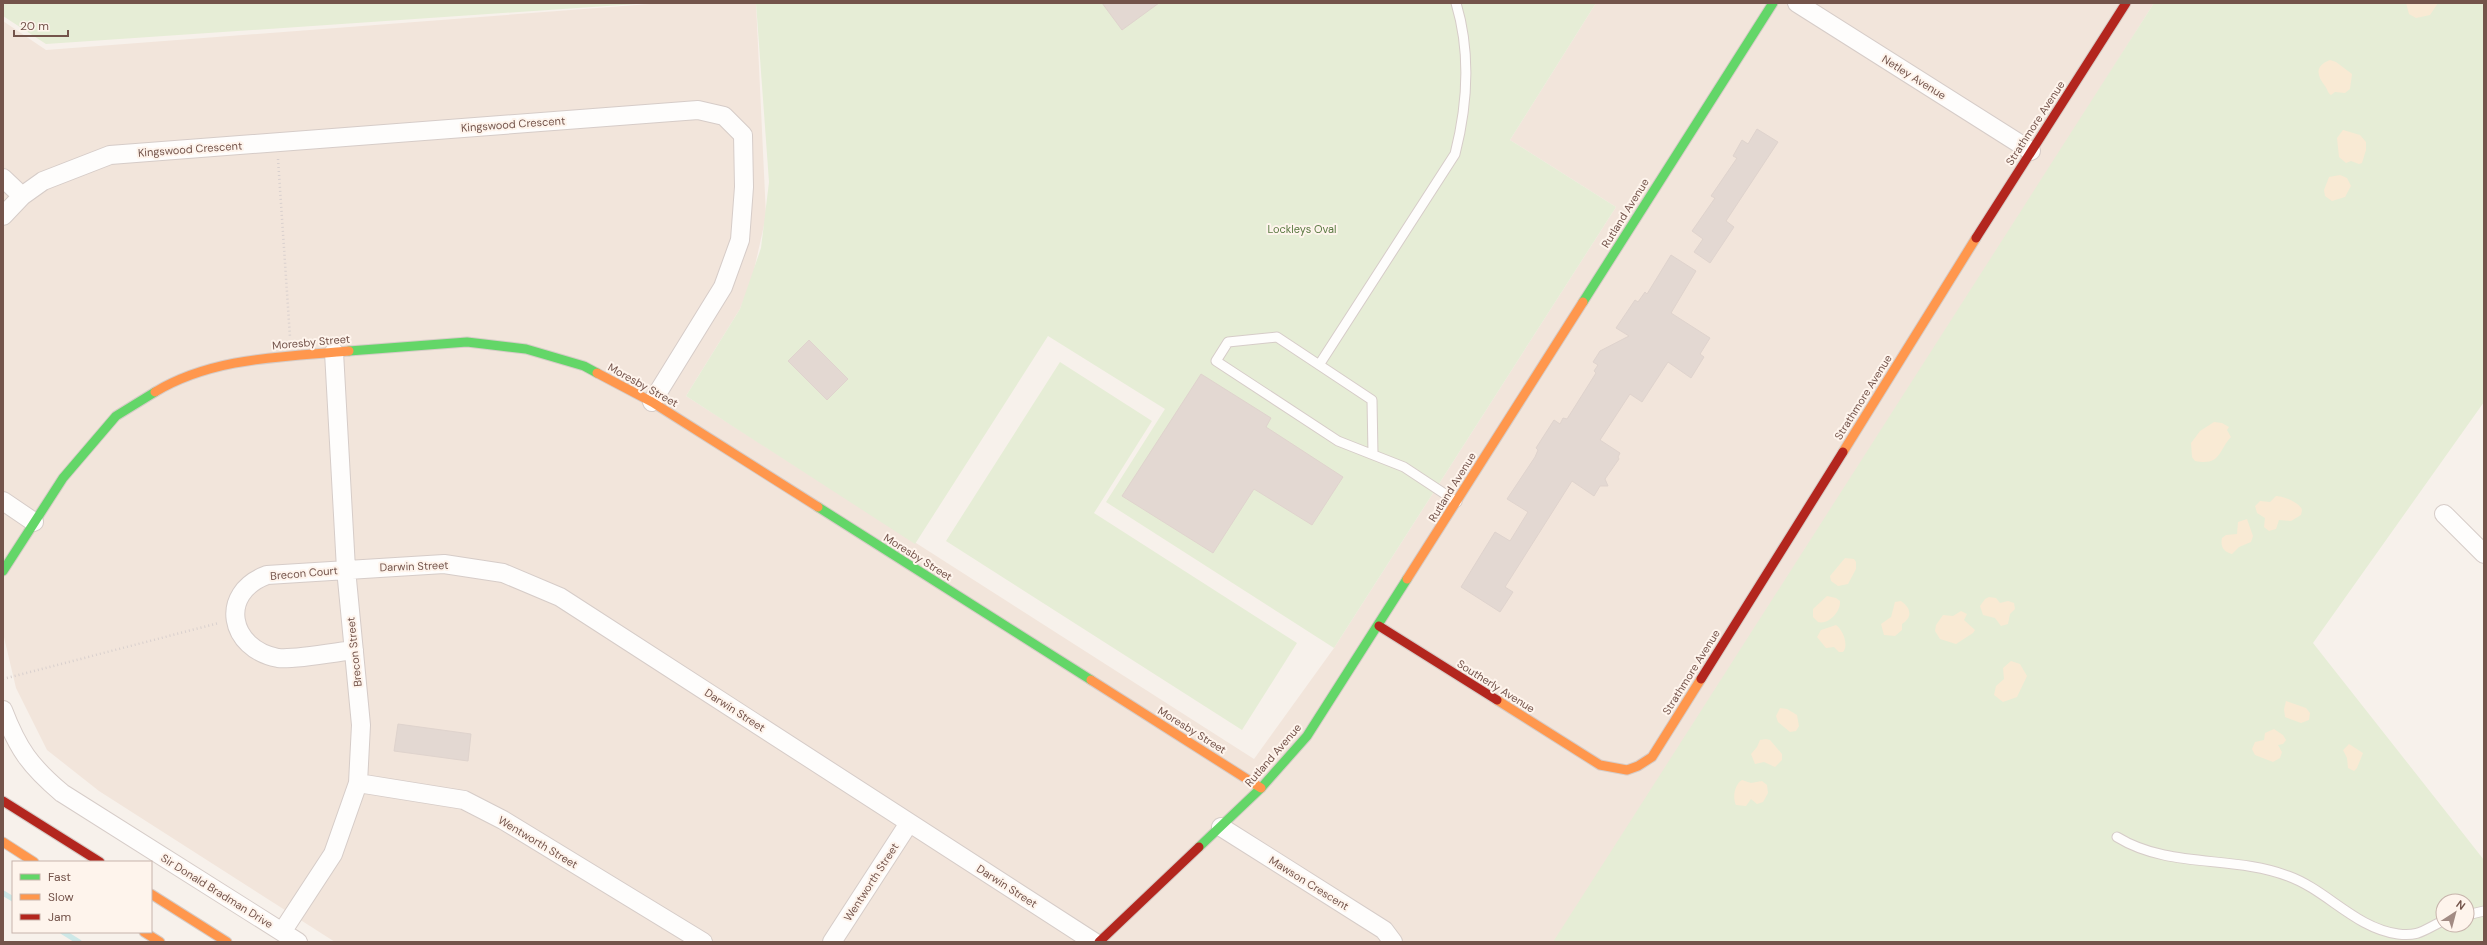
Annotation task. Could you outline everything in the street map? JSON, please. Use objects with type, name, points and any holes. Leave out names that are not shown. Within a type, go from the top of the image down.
[{"type":"street","name":"Rutland Avenue","points":[[1099,942],[1261,788],[1306,736],[1378,626],[1773,3]]},
{"type":"street","name":"Netley Avenue","points":[[1797,3],[2031,151]]},
{"type":"street","name":"Strathmore Avenue","points":[[1600,765],[1618,771],[1635,770],[1652,757],[2031,151],[2126,3]]},
{"type":"street","name":"Kingswood Crescent","points":[[3,216],[22,196],[43,181],[110,155],[698,110],[724,116],[743,135],[744,187],[740,240],[723,287],[652,402]]},
{"type":"street","points":[[3,178],[22,196]]},
{"type":"street","name":"Moresby Street","points":[[3,571],[63,478],[116,416],[173,381],[241,360],[467,342],[526,349],[584,366],[652,402],[1261,788]]},
{"type":"street","name":"Brecon Street","points":[[282,932],[333,854],[358,783],[362,725],[346,569],[334,352]]},
{"type":"street","points":[[3,501],[34,522]]},
{"type":"street","points":[[2444,514],[2484,554]]},
{"type":"street","name":"Darwin Street","points":[[346,569],[444,564],[503,573],[560,597],[1094,942]]},
{"type":"street","name":"Brecon Court","points":[[235,619],[238,598],[247,585],[256,579],[267,575],[346,569]]},
{"type":"street","points":[[235,619],[244,640],[258,651],[279,658],[354,650]]},
{"type":"street","name":"Southerly Avenue","points":[[1378,626],[1600,765]]},
{"type":"street","name":"Sir Donald Bradman Drive","points":[[3,710],[16,744],[37,772],[62,793],[298,942]]},
{"type":"street","name":"Wentworth Street","points":[[358,783],[464,800],[503,820],[702,942]]},
{"type":"street","points":[[3,801],[98,861]]},
{"type":"street","name":"Wentworth Street","points":[[832,942],[909,823]]},
{"type":"street","name":"Mawson Crescent","points":[[1221,827],[1384,930],[1393,942]]},
{"type":"street","points":[[3,842],[32,861]]},
{"type":"street","points":[[152,895],[227,942]]},
{"type":"street","points":[[146,933],[160,942]]},
{"type":"lane","points":[[1319,365],[1454,154],[1463,121],[1466,59],[1463,27],[1456,3]]},
{"type":"lane","points":[[1372,454],[1372,400],[1276,337],[1228,342],[1216,361],[1338,441],[1404,467],[1457,502]]},
{"type":"lane","points":[[2117,837],[2134,847],[2193,861],[2252,867],[2287,875],[2306,883],[2362,922],[2396,934],[2415,936],[2435,925]]},
{"type":"path","points":[[276,142],[292,356]]},
{"type":"path","points":[[3,679],[235,619]]},
{"type":"shaded area","points":[[663,3],[756,3],[766,216],[752,279],[740,309],[686,396],[1254,759],[1334,648],[1616,207],[1510,140],[1596,3],[2154,3],[1561,942],[335,942],[99,791],[47,750],[16,688],[3,633],[3,21],[46,50]]},
{"type":"green space","points":[[3,3],[651,3],[46,44],[3,16]]},
{"type":"green space","name":"Lockleys Oval","points":[[756,3],[1596,3],[1510,140],[1616,207],[1334,648],[1106,502],[1165,409],[1048,336],[915,544],[686,396],[740,309],[761,248],[769,182]]},
{"type":"green space","points":[[2154,3],[2484,3],[2484,402],[2313,643],[2484,860],[2484,942],[1553,942]]},
{"type":"green space","points":[[1060,362],[1152,421],[1094,513],[1297,643],[1242,730],[946,541]]},
{"type":"sand","points":[[2406,3],[2438,3],[2430,15],[2416,18],[2409,14]]},
{"type":"sand","points":[[2330,60],[2336,62],[2352,74],[2350,89],[2345,93],[2335,92],[2331,95],[2320,79],[2318,72],[2319,68],[2325,62]]},
{"type":"sand","points":[[2343,130],[2360,135],[2366,142],[2366,150],[2362,163],[2359,164],[2351,161],[2346,163],[2339,157],[2337,138]]},
{"type":"sand","points":[[2340,175],[2347,178],[2351,186],[2345,197],[2332,201],[2325,196],[2324,190],[2329,177]]},
{"type":"sand","points":[[2214,422],[2222,423],[2229,427],[2227,430],[2231,437],[2218,456],[2214,459],[2203,462],[2195,461],[2192,457],[2191,443],[2200,431]]},
{"type":"sand","points":[[2276,496],[2295,502],[2301,507],[2301,515],[2291,521],[2279,520],[2276,529],[2269,531],[2264,527],[2265,518],[2257,513],[2255,506],[2260,501],[2270,502]]},
{"type":"sand","points":[[2247,519],[2253,536],[2251,542],[2239,547],[2232,554],[2227,552],[2223,549],[2222,538],[2226,535],[2237,534],[2238,522]]},
{"type":"sand","points":[[1845,558],[1854,559],[1856,562],[1856,569],[1848,584],[1838,586],[1831,581],[1830,576]]},
{"type":"sand","points":[[1827,596],[1836,598],[1840,601],[1840,605],[1830,620],[1826,622],[1818,622],[1813,617],[1813,609]]},
{"type":"sand","points":[[1989,597],[1996,598],[2000,603],[2008,601],[2014,603],[2015,609],[2010,614],[2008,624],[2001,626],[1995,618],[1983,615],[1980,606],[1985,599]]},
{"type":"sand","points":[[1901,601],[1909,610],[1908,618],[1902,624],[1902,630],[1895,636],[1884,635],[1881,624],[1891,617],[1895,602]]},
{"type":"sand","points":[[1961,611],[1967,614],[1964,620],[1975,630],[1973,633],[1956,644],[1940,639],[1935,631],[1936,625],[1943,615],[1953,616]]},
{"type":"sand","points":[[1836,625],[1841,630],[1844,638],[1845,649],[1843,652],[1839,652],[1834,647],[1826,648],[1817,637],[1821,630]]},
{"type":"sand","points":[[2011,661],[2020,664],[2027,676],[2017,697],[2003,702],[1994,695],[1996,686],[2004,679],[2003,668]]},
{"type":"sand","points":[[2286,701],[2306,708],[2310,713],[2309,720],[2301,723],[2285,717],[2284,709]]},
{"type":"sand","points":[[1780,708],[1787,709],[1797,715],[1799,726],[1796,731],[1790,732],[1778,722],[1776,716]]},
{"type":"sand","points":[[2274,729],[2283,735],[2286,740],[2283,744],[2278,745],[2282,752],[2280,758],[2273,762],[2255,755],[2252,749],[2255,742],[2264,740],[2265,733]]},
{"type":"sand","points":[[1760,740],[1770,740],[1782,754],[1782,760],[1775,767],[1764,762],[1755,764],[1751,754],[1757,747]]},
{"type":"sand","points":[[2349,744],[2363,753],[2357,768],[2354,771],[2348,768],[2347,758],[2343,750]]},
{"type":"sand","points":[[1742,780],[1751,783],[1762,781],[1767,785],[1768,793],[1763,802],[1757,804],[1751,799],[1746,806],[1736,805],[1734,798],[1735,791],[1738,784]]},
{"type":"building","points":[[1102,3],[1159,3],[1122,30]]},
{"type":"building","points":[[1757,129],[1778,142],[1726,221],[1734,227],[1710,263],[1694,252],[1703,239],[1692,231],[1715,198],[1711,196],[1737,158],[1733,156],[1742,140],[1748,144]]},
{"type":"building","points":[[1671,255],[1696,271],[1671,313],[1710,338],[1700,354],[1704,357],[1691,378],[1668,362],[1642,402],[1630,394],[1600,440],[1620,453],[1618,457],[1619,459],[1605,479],[1608,486],[1600,486],[1594,496],[1572,481],[1505,587],[1513,592],[1500,612],[1461,587],[1495,532],[1510,541],[1528,512],[1507,499],[1535,457],[1538,450],[1536,448],[1554,420],[1560,424],[1563,418],[1567,419],[1596,373],[1594,371],[1598,365],[1593,362],[1600,351],[1629,336],[1616,328],[1635,300],[1638,302],[1645,292],[1647,294]]},
{"type":"building","points":[[809,340],[848,379],[827,400],[788,361]]},
{"type":"building","points":[[1201,374],[1271,418],[1266,427],[1343,477],[1312,525],[1254,489],[1213,553],[1122,496]]},
{"type":"building","points":[[398,724],[471,734],[468,761],[394,751]]},
{"type":"waterway","points":[[3,893],[12,898]]},
{"type":"waterway","points":[[65,933],[79,942]]},
{"type":"traffic: fast","points":[[1583,302],[1773,3]]},
{"type":"traffic: fast","points":[[349,351],[467,342],[526,349],[584,366],[597,373]]},
{"type":"traffic: fast","points":[[3,571],[63,478],[116,416],[155,392]]},
{"type":"traffic: fast","points":[[818,507],[1091,680]]},
{"type":"traffic: fast","points":[[1199,847],[1261,788],[1307,736],[1407,579]]},
{"type":"traffic: slow","points":[[1843,452],[1976,238]]},
{"type":"traffic: slow","points":[[1407,579],[1583,302]]},
{"type":"traffic: slow","points":[[155,392],[177,380],[224,365],[274,357],[349,351]]},
{"type":"traffic: slow","points":[[597,373],[652,402],[818,507]]},
{"type":"traffic: slow","points":[[1497,700],[1600,765],[1627,770],[1638,766],[1652,757],[1701,679]]},
{"type":"traffic: slow","points":[[1091,680],[1261,788]]},
{"type":"traffic: slow","points":[[3,842],[32,861]]},
{"type":"traffic: slow","points":[[152,895],[227,942]]},
{"type":"traffic: slow","points":[[146,933],[160,942]]},
{"type":"traffic: jam","points":[[1976,238],[2126,3]]},
{"type":"traffic: jam","points":[[1701,679],[1843,452]]},
{"type":"traffic: jam","points":[[1379,626],[1497,700]]},
{"type":"traffic: jam","points":[[3,801],[98,861]]},
{"type":"traffic: jam","points":[[1099,942],[1199,847]]}]
